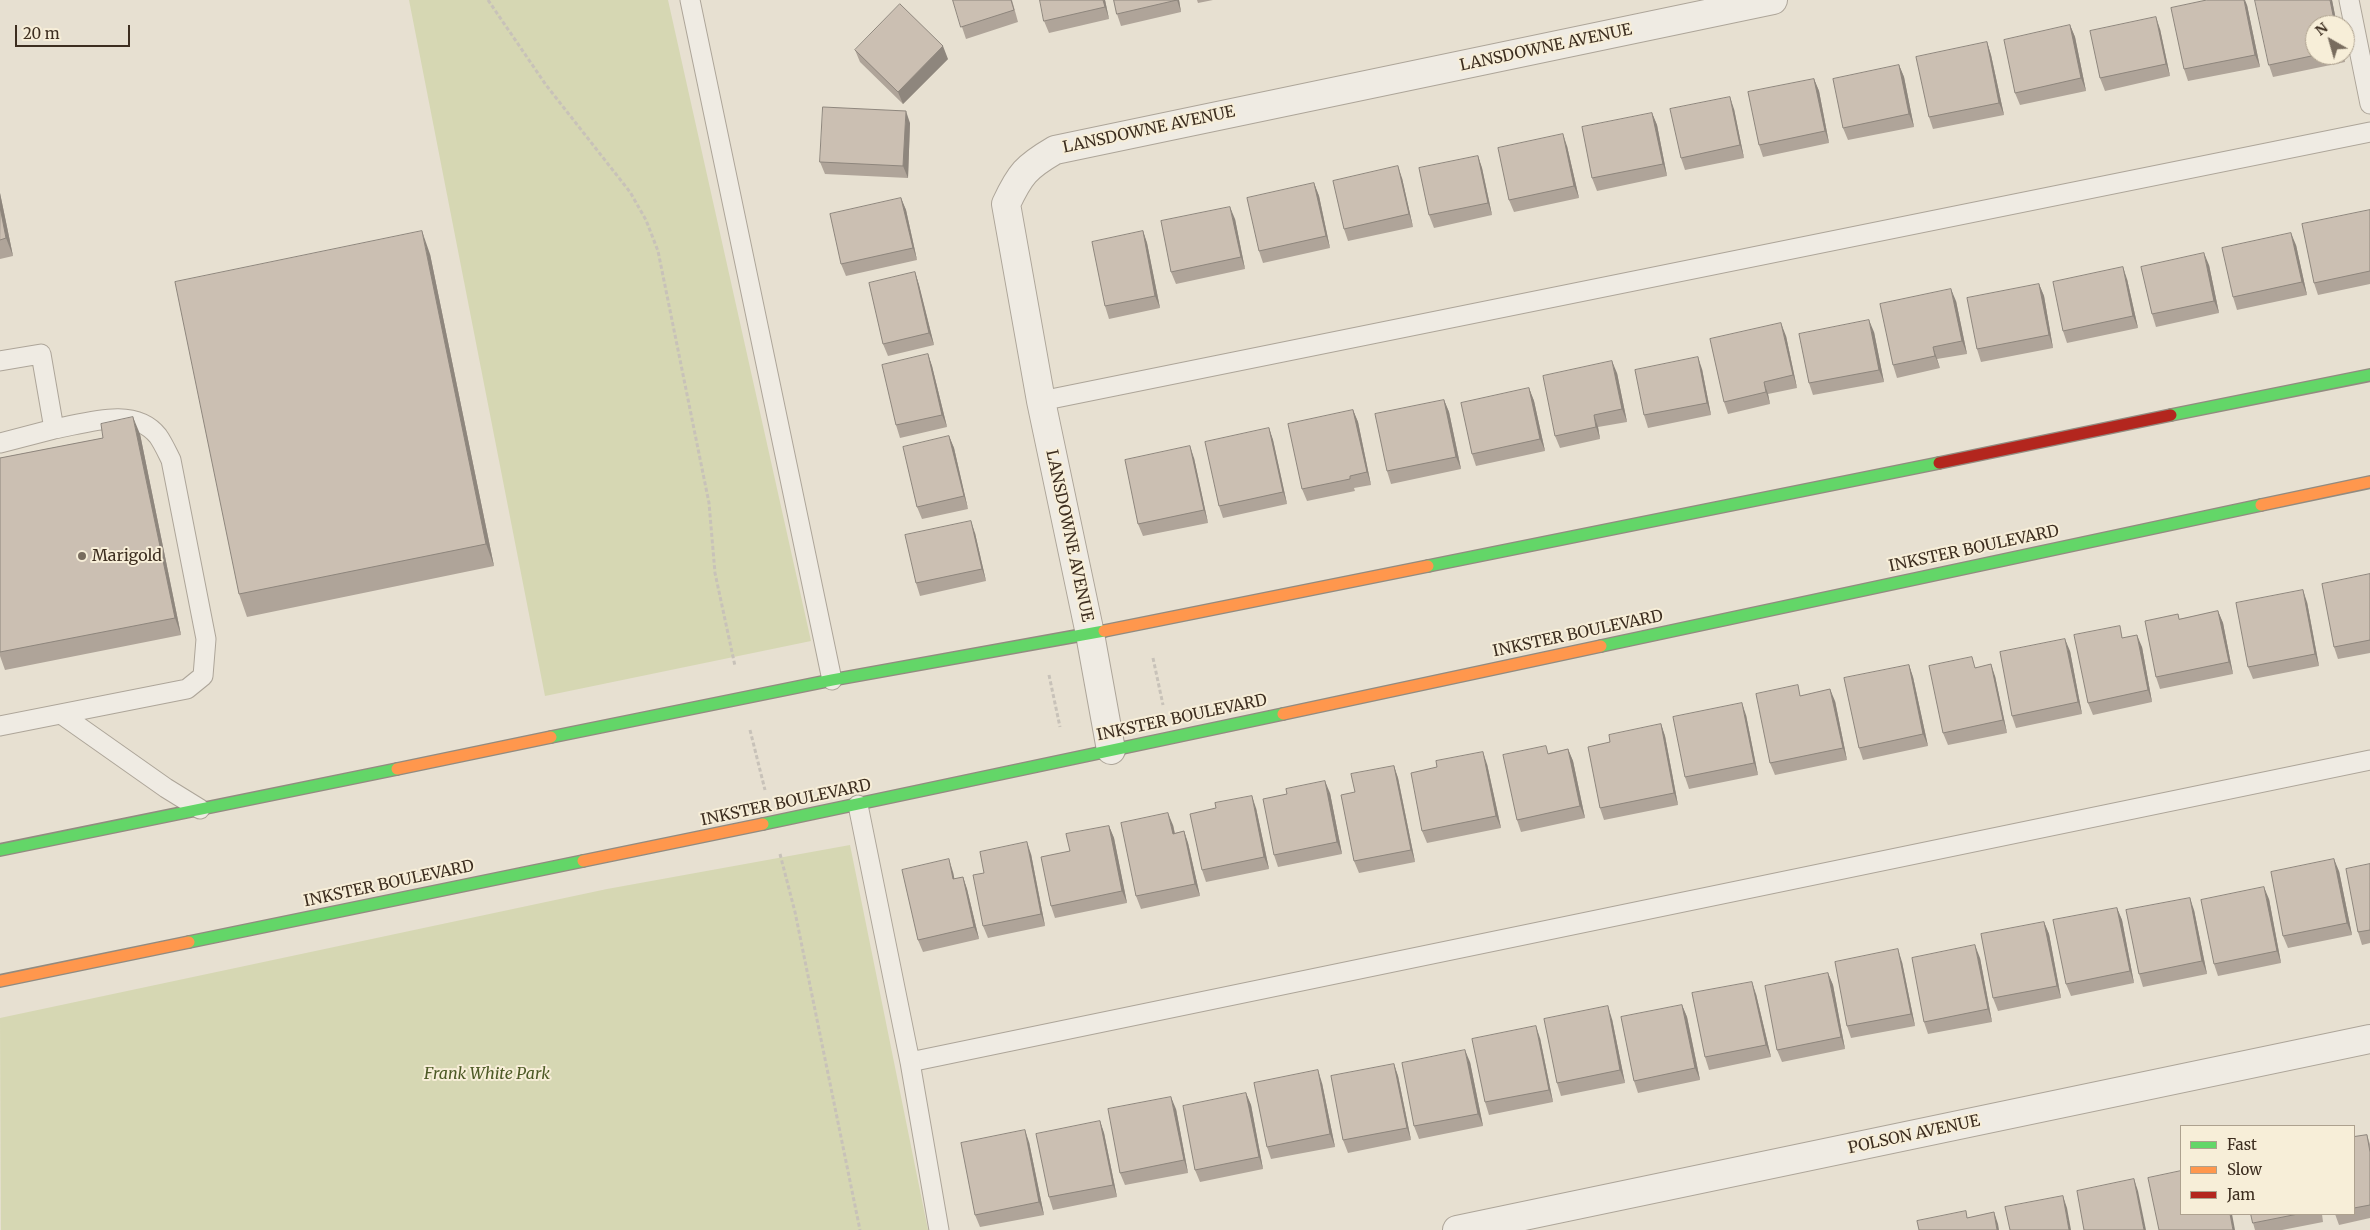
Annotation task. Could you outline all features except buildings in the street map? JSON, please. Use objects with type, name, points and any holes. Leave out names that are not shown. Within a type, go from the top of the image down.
[{"type":"main road","points":[[0,850],[742,698],[1090,634],[2370,375]]},
{"type":"main road","name":"INKSTER BOULEVARD","points":[[0,981],[858,805],[2370,482]]},
{"type":"street","name":"LANSDOWNE AVENUE","points":[[1111,750],[1090,634],[1041,401],[1006,204],[1015,185],[1031,164],[1055,150],[1774,0]]},
{"type":"street","name":"POLSON AVENUE","points":[[1457,1230],[2370,1039]]},
{"type":"lane","points":[[690,0],[832,680]]},
{"type":"lane","points":[[2348,0],[2370,104]]},
{"type":"lane","points":[[1041,401],[2370,132]]},
{"type":"lane","points":[[0,361],[41,354],[54,429]]},
{"type":"lane","points":[[0,443],[54,429],[118,418],[142,424],[157,435],[171,460],[206,639],[202,676],[187,689],[0,726]]},
{"type":"lane","points":[[61,714],[166,788],[200,809]]},
{"type":"lane","points":[[910,1062],[2370,760]]},
{"type":"lane","points":[[858,805],[910,1062],[939,1230]]},
{"type":"path","points":[[488,0],[546,85],[630,192],[646,220],[658,251],[709,503],[714,573],[742,698],[795,912],[860,1230]]},
{"type":"path","points":[[1042,643],[1067,759]]},
{"type":"green space","points":[[409,0],[668,0],[811,641],[545,696]]},
{"type":"green space","name":"Frank White Park","points":[[850,845],[928,1230],[1,1230],[0,1018],[607,889]]},
{"type":"traffic: fast","points":[[2171,415],[2370,375]]},
{"type":"traffic: fast","points":[[1428,566],[1939,463]]},
{"type":"traffic: fast","points":[[1601,646],[2261,505]]},
{"type":"traffic: fast","points":[[551,737],[832,680],[1104,631]]},
{"type":"traffic: fast","points":[[763,824],[1283,714]]},
{"type":"traffic: fast","points":[[0,850],[397,769]]},
{"type":"traffic: fast","points":[[189,942],[583,861]]},
{"type":"traffic: slow","points":[[2261,505],[2370,482]]},
{"type":"traffic: slow","points":[[1104,631],[1428,566]]},
{"type":"traffic: slow","points":[[1283,714],[1601,646]]},
{"type":"traffic: slow","points":[[397,769],[551,737]]},
{"type":"traffic: slow","points":[[583,861],[763,824]]},
{"type":"traffic: slow","points":[[0,981],[189,942]]},
{"type":"traffic: jam","points":[[1939,463],[2171,415]]},
{"type":"place","name":"Marigold","points":[[82,556]]}]
